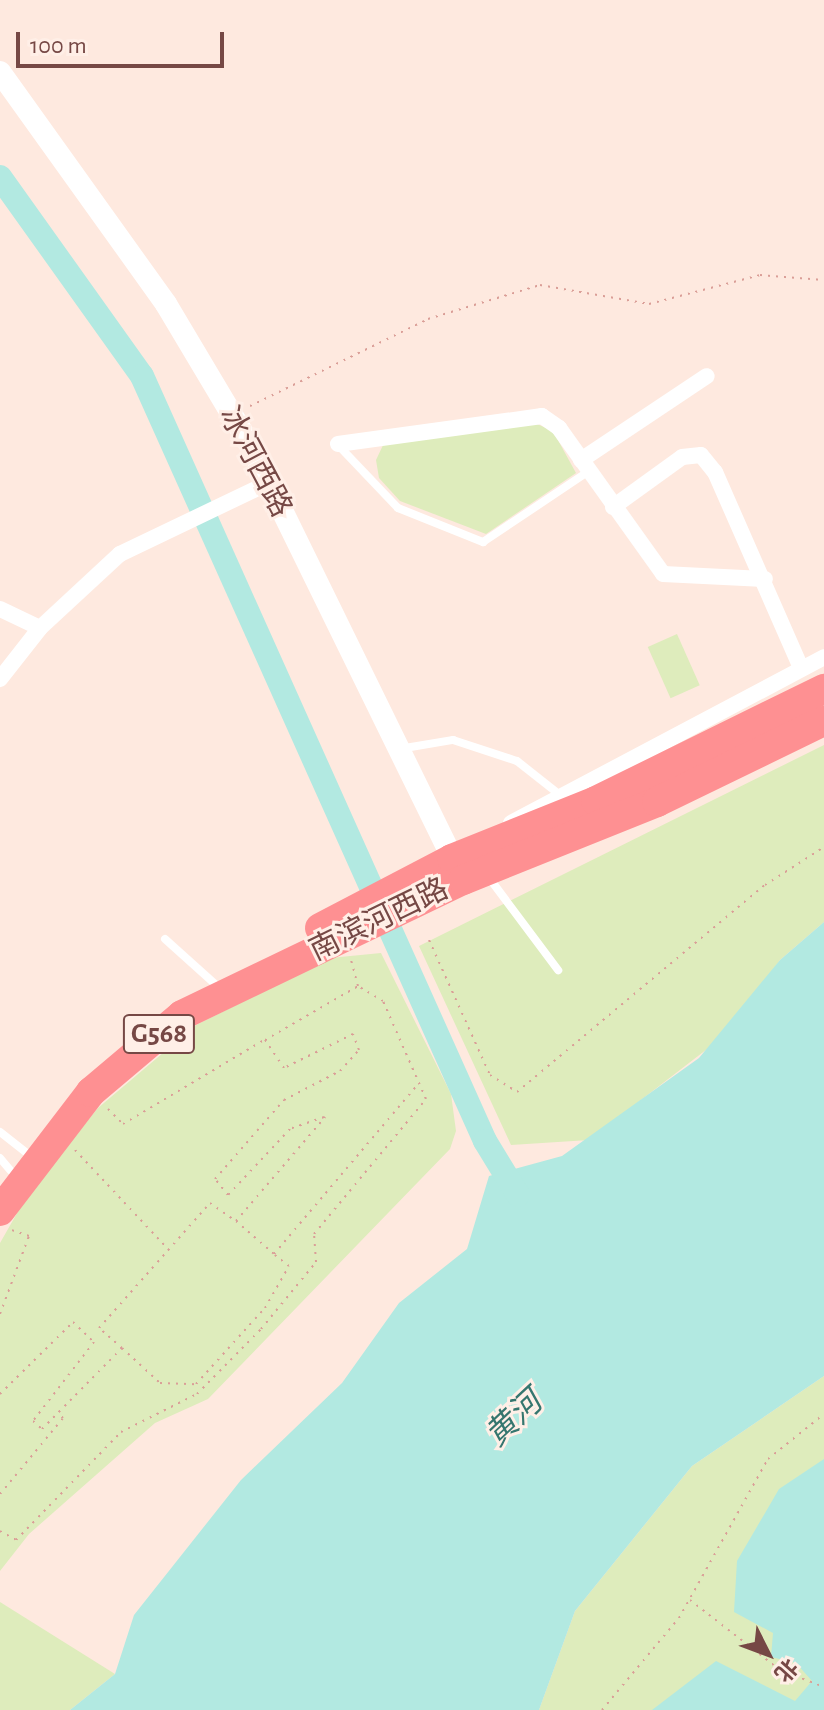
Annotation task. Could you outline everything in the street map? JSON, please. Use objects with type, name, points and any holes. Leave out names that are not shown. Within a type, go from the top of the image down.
[{"type":"highway","name":"南滨河西路","points":[[0,1211],[58,1131],[91,1092],[182,1015],[360,924],[405,897],[466,870],[596,801],[824,689]]},
{"type":"highway","name":"南滨河西路","points":[[466,870],[657,802],[824,721]]},
{"type":"highway","name":"南滨河西路","points":[[9,1166],[83,1084],[176,1006],[215,984],[360,924]]},
{"type":"main road","name":"冰河西路","points":[[0,72],[166,304],[268,483],[399,749],[466,870]]},
{"type":"street","points":[[585,466],[707,376]]},
{"type":"street","points":[[338,444],[542,416],[585,466],[663,574],[765,579]]},
{"type":"street","points":[[613,507],[682,457],[701,455],[765,579],[801,668]]},
{"type":"street","points":[[0,679],[40,628],[120,554],[268,483]]},
{"type":"street","points":[[0,609],[40,628]]},
{"type":"street","name":"南滨河西路","points":[[466,870],[559,794],[824,657]]},
{"type":"lane","points":[[338,444],[398,508],[483,542],[585,466]]},
{"type":"lane","points":[[399,749],[453,740],[517,761],[559,794]]},
{"type":"lane","points":[[466,870],[558,970]]},
{"type":"lane","points":[[165,939],[215,984]]},
{"type":"lane","points":[[0,1132],[9,1166]]},
{"type":"path","points":[[231,416],[428,319],[540,285],[649,304],[760,275],[824,280]]},
{"type":"path","points":[[429,940],[490,1075],[517,1092],[765,885],[824,847]]},
{"type":"path","points":[[358,986],[360,924]]},
{"type":"path","points":[[91,1092],[123,1124],[358,986]]},
{"type":"path","points":[[0,1531],[16,1540],[121,1432],[197,1394],[261,1329],[316,1262],[314,1234],[426,1099],[383,1001],[358,986]]},
{"type":"path","points":[[236,1221],[325,1117],[290,1129],[228,1195],[215,1179],[284,1100],[340,1071],[359,1050],[353,1034],[284,1068],[265,1040]]},
{"type":"path","points":[[274,1254],[419,1083]]},
{"type":"path","points":[[58,1131],[169,1250]]},
{"type":"path","points":[[210,1203],[289,1266],[265,1308],[196,1384],[160,1383],[99,1328],[169,1250],[210,1203]]},
{"type":"path","points":[[0,1225],[29,1236],[0,1314]]},
{"type":"path","points":[[0,1394],[73,1322],[94,1342],[33,1421],[42,1429],[122,1348]]},
{"type":"path","points":[[0,1494],[63,1418],[58,1413]]},
{"type":"path","points":[[602,1710],[689,1599],[768,1459],[824,1414]]},
{"type":"path","points":[[689,1599],[780,1670],[824,1687]]},
{"type":"green space","points":[[537,424],[553,431],[576,473],[486,534],[400,501],[379,478],[376,460],[385,441]]},
{"type":"green space","points":[[677,634],[700,685],[671,698],[648,647]]},
{"type":"green space","points":[[824,745],[824,922],[780,960],[724,1036],[589,1140],[511,1145],[419,946]]},
{"type":"green space","points":[[381,953],[451,1094],[456,1131],[450,1149],[208,1399],[155,1423],[29,1534],[0,1571],[0,1243],[28,1194],[98,1108],[196,1025],[330,958]]},
{"type":"green space","points":[[824,1376],[824,1710],[539,1710],[575,1611],[692,1466]]},
{"type":"green space","points":[[0,1602],[115,1674],[70,1710],[0,1710]]},
{"type":"water","name":"黄河","points":[[824,922],[824,1376],[692,1466],[575,1611],[539,1710],[70,1710],[115,1674],[134,1615],[241,1480],[342,1383],[399,1303],[467,1249],[489,1176],[562,1156],[699,1058],[780,960]]},
{"type":"water","points":[[824,1459],[824,1710],[652,1710],[716,1661],[795,1701],[812,1681],[796,1663],[771,1657],[773,1633],[734,1612],[737,1561],[779,1489]]},
{"type":"waterway","points":[[0,177],[142,376],[485,1141],[518,1195]]}]
